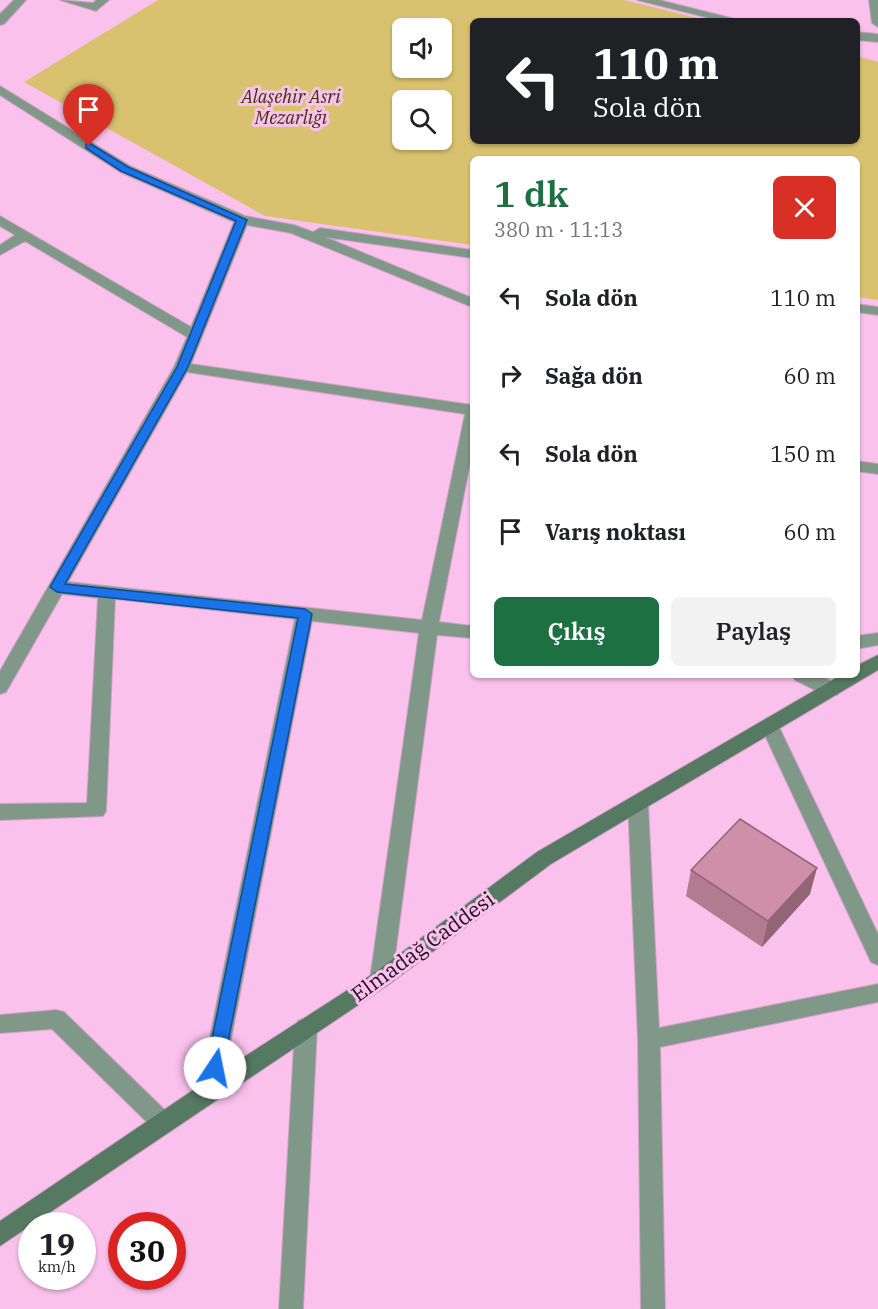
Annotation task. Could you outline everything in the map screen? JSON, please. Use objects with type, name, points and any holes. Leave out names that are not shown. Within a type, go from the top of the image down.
[{"type":"street","points":[[0,21],[20,0]]},
{"type":"street","points":[[66,0],[96,7],[104,0]]},
{"type":"street","points":[[643,0],[724,18]]},
{"type":"street","points":[[875,0],[878,23]]},
{"type":"street","points":[[860,36],[878,38]]},
{"type":"street","points":[[0,90],[125,169],[242,220],[470,254]]},
{"type":"street","points":[[0,220],[23,236],[195,336]]},
{"type":"street","points":[[0,687],[182,367],[242,220]]},
{"type":"street","points":[[294,229],[470,302]]},
{"type":"street","points":[[0,251],[23,236]]},
{"type":"street","points":[[860,308],[878,310]]},
{"type":"street","points":[[182,367],[470,410]]},
{"type":"street","points":[[381,979],[429,628],[470,426]]},
{"type":"street","points":[[860,467],[878,469]]},
{"type":"street","points":[[57,587],[470,632]]},
{"type":"street","points":[[0,812],[96,811],[107,593]]},
{"type":"street","points":[[210,1091],[305,614]]},
{"type":"street","points":[[860,642],[878,639]]},
{"type":"street","name":"Elmadağ Caddesi","points":[[860,673],[878,662]]},
{"type":"street","points":[[807,678],[831,690]]},
{"type":"street","name":"Elmadağ Caddesi","points":[[0,1235],[210,1091],[381,979],[544,858],[851,678]]},
{"type":"street","points":[[770,727],[878,956]]},
{"type":"street","points":[[638,803],[649,1040],[653,1309]]},
{"type":"street","points":[[649,1040],[878,993]]},
{"type":"street","points":[[0,1024],[56,1019],[163,1123]]},
{"type":"street","points":[[291,1309],[306,1028]]},
{"type":"green space","name":"Alaşehir Asri Mezarlığı","points":[[158,0],[624,0],[698,18],[470,18],[470,144],[860,144],[860,57],[878,62],[878,300],[860,297],[860,156],[470,156],[470,245],[265,216],[24,82]]},
{"type":"building","points":[[740,819],[817,868],[768,921],[691,870]]},
{"type":"route","points":[[89,146],[125,169],[242,220],[182,367],[57,587],[305,614],[215,1068]]}]
